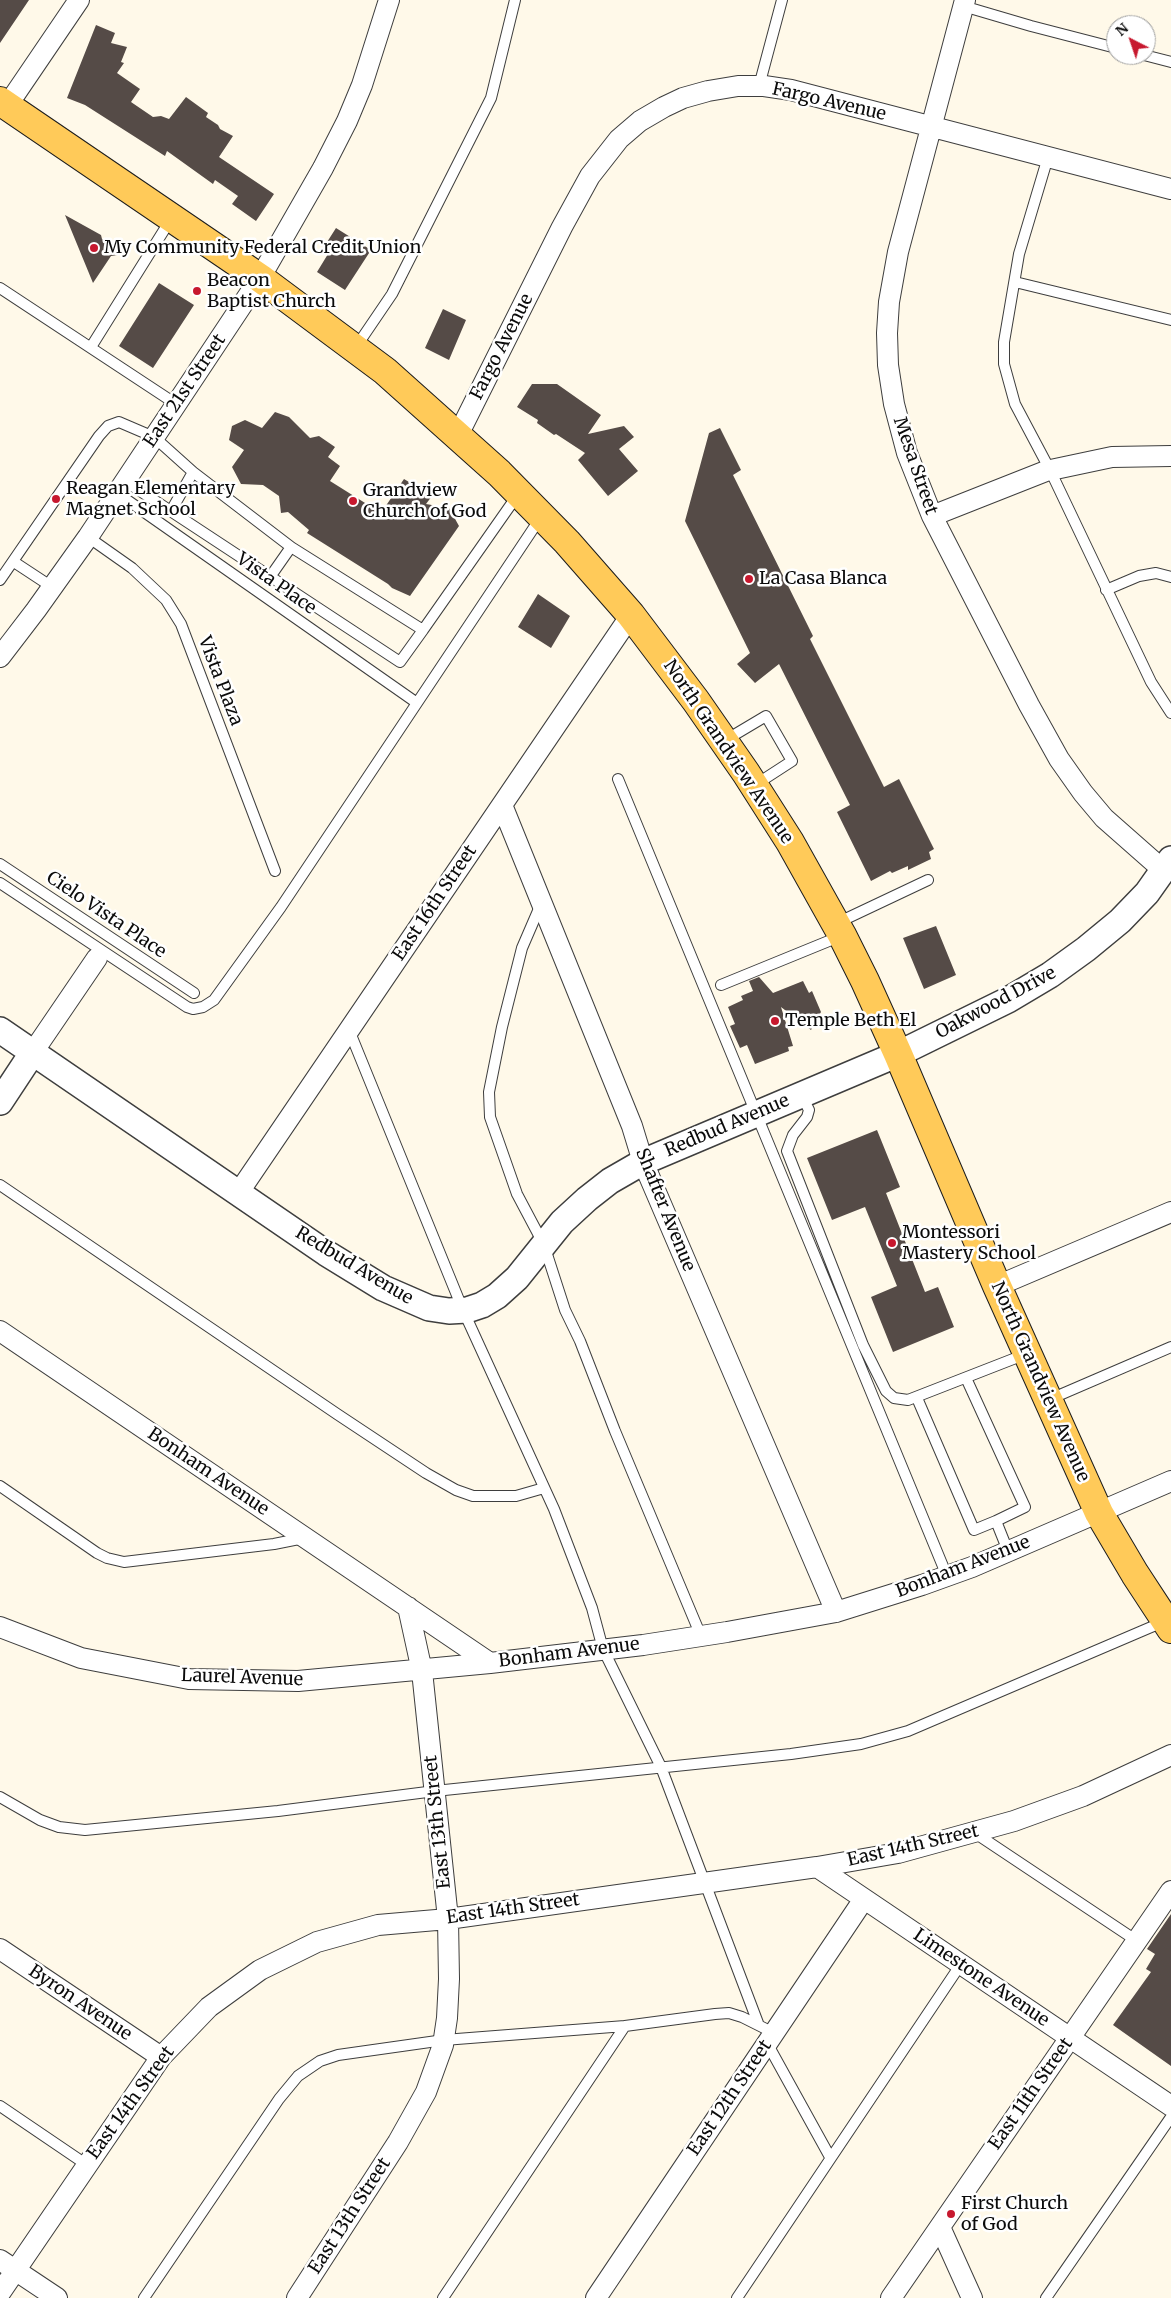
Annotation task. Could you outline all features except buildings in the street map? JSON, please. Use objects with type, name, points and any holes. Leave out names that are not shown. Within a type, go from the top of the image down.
[{"type":"main road","name":"North Grandview Avenue","points":[[4,103],[260,278],[355,348],[458,435],[519,493],[631,615],[724,741],[754,786],[790,842],[839,929],[898,1054],[997,1286],[1099,1513],[1134,1574],[1169,1622]]},
{"type":"street","points":[[4,103],[79,0]]},
{"type":"street","name":"East 21st Street","points":[[0,657],[88,536],[260,278],[323,168],[347,121],[362,85],[388,0]]},
{"type":"street","name":"Mesa Street","points":[[964,3],[898,252],[889,302],[887,333],[888,365],[894,404],[907,453],[932,516],[1029,705],[1059,759],[1083,793],[1104,818],[1167,864]]},
{"type":"street","name":"Fargo Avenue","points":[[458,435],[562,227],[590,176],[605,154],[619,139],[640,121],[677,101],[708,91],[738,86],[759,86],[791,90],[1171,189]]},
{"type":"street","points":[[932,516],[998,488],[1050,470],[1112,457],[1171,456]]},
{"type":"street","name":"East 16th Street","points":[[239,1192],[631,615]]},
{"type":"street","name":"Shafter Avenue","points":[[502,805],[632,1126],[643,1162],[836,1612]]},
{"type":"street","name":"Oakwood Drive","points":[[898,1054],[1008,1000],[1050,975],[1120,921],[1146,892],[1167,864]]},
{"type":"street","points":[[0,1102],[97,958]]},
{"type":"street","name":"Redbud Avenue","points":[[0,1030],[326,1253],[383,1288],[429,1308],[463,1310],[482,1305],[497,1296],[517,1278],[562,1222],[610,1181],[643,1162],[898,1054]]},
{"type":"street","points":[[997,1286],[1171,1212]]},
{"type":"street","name":"Bonham Avenue","points":[[0,1331],[490,1663],[701,1636],[836,1612],[947,1576],[1171,1481]]},
{"type":"street","name":"East 13th Street","points":[[297,2298],[407,2125],[433,2078],[444,2040],[449,1979],[448,1918],[422,1670],[408,1607]]},
{"type":"street","name":"Laurel Avenue","points":[[0,1627],[81,1658],[189,1679],[298,1681],[490,1663]]},
{"type":"street","name":"East 14th Street","points":[[0,2293],[8,2265],[87,2165],[161,2057],[209,2007],[260,1970],[317,1942],[378,1925],[448,1918],[704,1883],[898,1853],[1014,1822],[1083,1796],[1171,1755]]},
{"type":"street","name":"Limestone Avenue","points":[[817,1867],[1171,2106]]},
{"type":"street","name":"East 11th Street","points":[[891,2298],[1171,1891]]},
{"type":"street","name":"East 12th Street","points":[[596,2298],[766,2033],[864,1899]]},
{"type":"street","name":"Byron Avenue","points":[[0,1949],[161,2057]]},
{"type":"street","points":[[940,2227],[972,2298]]},
{"type":"street","points":[[8,2265],[57,2298]]},
{"type":"lane","points":[[355,348],[392,294],[491,98],[515,0]]},
{"type":"lane","points":[[759,86],[782,0]]},
{"type":"lane","points":[[964,3],[1031,26],[1106,45]]},
{"type":"lane","points":[[1156,58],[1171,62]]},
{"type":"lane","points":[[1048,157],[1020,254],[1004,342],[1004,364],[1015,404],[1050,470],[1151,682],[1171,713]]},
{"type":"lane","points":[[90,347],[172,218]]},
{"type":"lane","points":[[1015,282],[1171,320]]},
{"type":"lane","points":[[0,288],[176,404]]},
{"type":"lane","points":[[0,580],[99,436],[108,426],[119,422],[154,437],[193,472],[291,547],[422,630]]},
{"type":"lane","points":[[171,511],[193,472]]},
{"type":"lane","points":[[121,487],[171,511],[400,662],[519,493]]},
{"type":"lane","name":"Vista Place","points":[[121,487],[417,702]]},
{"type":"lane","points":[[0,883],[188,1007],[193,1009],[203,1007],[214,1000],[281,907],[541,516]]},
{"type":"lane","name":"Vista Plaza","points":[[88,536],[132,568],[166,600],[181,624],[275,871]]},
{"type":"lane","points":[[270,576],[291,547]]},
{"type":"lane","points":[[14,562],[52,587]]},
{"type":"lane","points":[[1106,590],[1139,576],[1156,573],[1171,577]]},
{"type":"lane","points":[[724,741],[766,716],[792,761],[754,786]]},
{"type":"lane","points":[[618,778],[947,1576]]},
{"type":"lane","name":"Cielo Vista Place","points":[[0,864],[194,993]]},
{"type":"lane","points":[[721,985],[839,929],[928,880]]},
{"type":"lane","points":[[541,903],[522,948],[502,1028],[489,1092],[490,1117],[502,1156],[517,1194],[544,1244],[565,1310],[580,1341],[701,1636]]},
{"type":"lane","points":[[349,1030],[463,1310],[544,1488],[592,1608],[603,1650],[661,1767],[704,1883],[766,2033],[830,2157]]},
{"type":"lane","points":[[801,1095],[809,1110],[807,1117],[793,1135],[787,1151],[864,1345],[886,1391],[900,1400],[917,1398],[1027,1354]]},
{"type":"lane","points":[[0,1185],[337,1414],[426,1473],[456,1490],[473,1496],[499,1497],[516,1496],[544,1488]]},
{"type":"lane","points":[[1048,1400],[1171,1347]]},
{"type":"lane","points":[[917,1398],[974,1530],[1025,1507],[966,1378]]},
{"type":"lane","points":[[0,1486],[97,1553],[107,1558],[124,1562],[274,1544],[306,1538]]},
{"type":"lane","points":[[996,1521],[1008,1551]]},
{"type":"lane","points":[[0,1797],[40,1820],[60,1827],[85,1830],[278,1811],[435,1790],[852,1746],[908,1732],[1169,1622]]},
{"type":"lane","points":[[975,1833],[1137,1941]]},
{"type":"lane","points":[[736,2298],[961,1964]]},
{"type":"lane","points":[[144,2298],[278,2099],[305,2070],[320,2061],[338,2055],[444,2040],[625,2026],[729,2013],[766,2033]]},
{"type":"lane","points":[[443,2298],[625,2026]]},
{"type":"lane","points":[[0,2106],[87,2165]]},
{"type":"lane","points":[[1046,2298],[1171,2116]]},
{"type":"place","name":"My Community Federal Credit Union","points":[[94,248]]},
{"type":"place","name":"Beacon Baptist Church","points":[[197,291]]},
{"type":"place","name":"Reagan Elementary Magnet School","points":[[56,499]]},
{"type":"place","name":"Grandview Church of God","points":[[353,501]]},
{"type":"place","name":"La Casa Blanca","points":[[749,579]]},
{"type":"place","name":"Temple Beth El","points":[[775,1021]]},
{"type":"place","name":"Montessori Mastery School","points":[[892,1243]]},
{"type":"place","name":"First Church of God","points":[[951,2214]]}]
